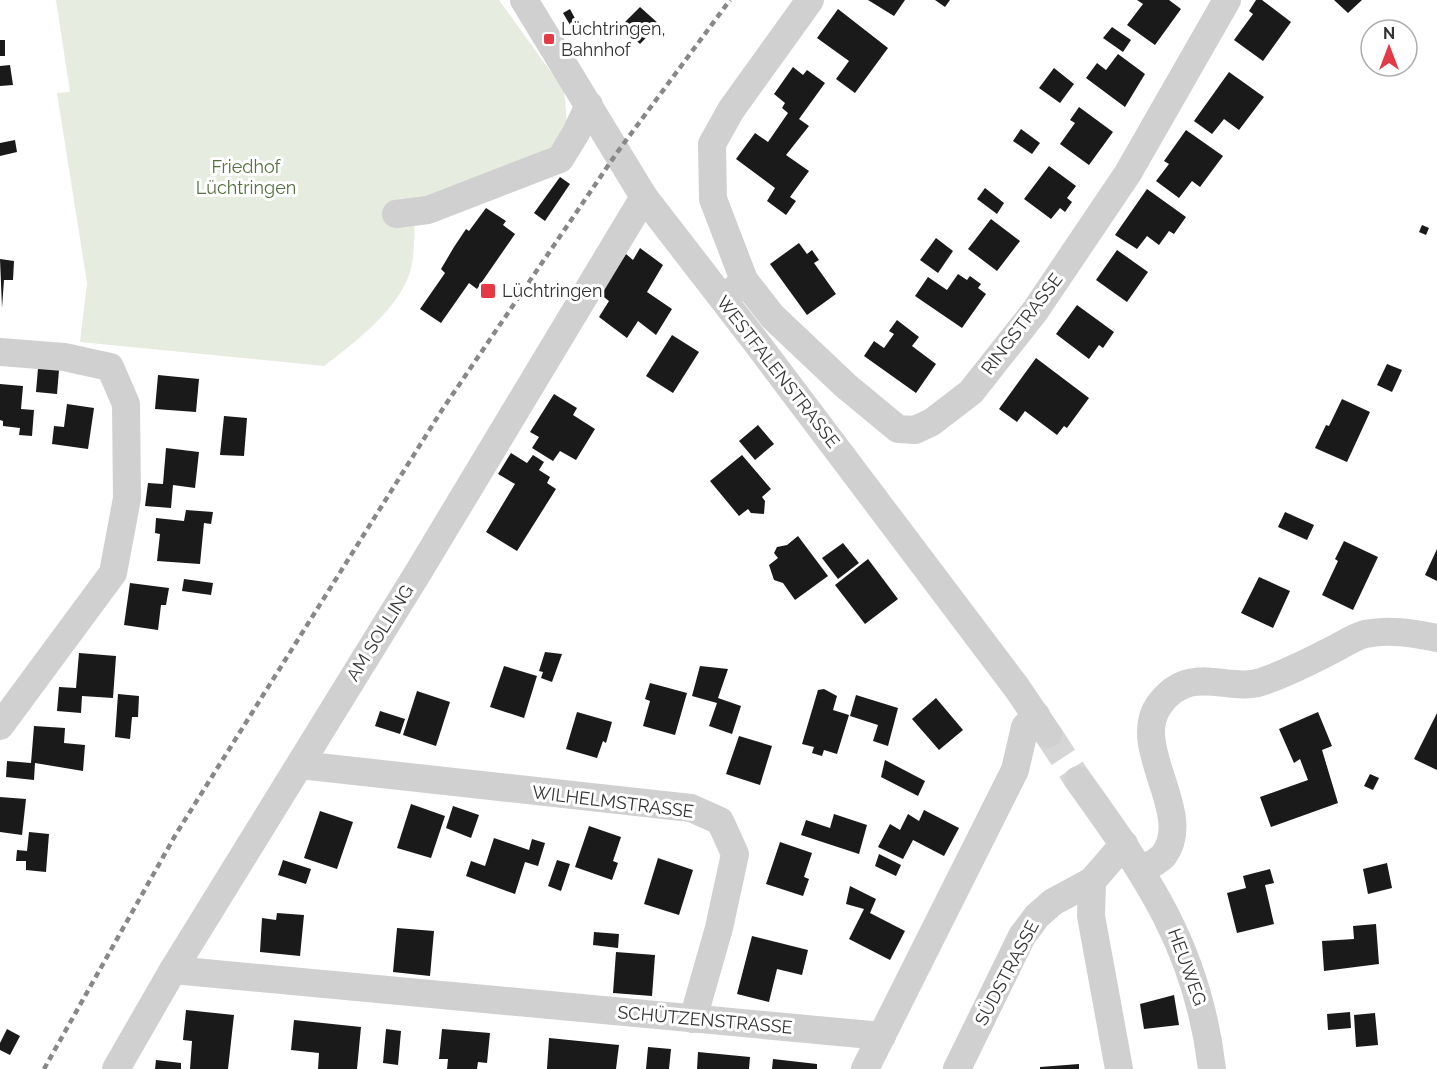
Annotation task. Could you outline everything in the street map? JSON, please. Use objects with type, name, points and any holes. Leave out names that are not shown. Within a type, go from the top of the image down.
[{"type":"street","name":"WESTFALENSTRASSE","points":[[524,0],[644,197],[723,302],[764,351],[1042,725],[1025,727],[1015,770],[882,1036]]},
{"type":"street","points":[[723,302],[744,280],[713,199],[712,144],[731,110],[810,0]]},
{"type":"street","name":"RINGSTRASSE","points":[[744,280],[772,316],[846,386],[898,429],[915,430],[932,422],[971,392],[1035,311],[1128,174],[1227,0]]},
{"type":"street","points":[[396,214],[428,210],[560,159],[589,105]]},
{"type":"street","name":"AM SOLLING","points":[[116,1069],[173,970],[644,197]]},
{"type":"street","points":[[0,352],[64,357],[110,368],[126,404],[127,498],[114,573],[0,726]]},
{"type":"street","points":[[1078,780],[1142,871],[1164,855],[1170,840],[1171,820],[1153,748],[1152,727],[1159,705],[1178,687],[1205,680],[1258,683],[1363,634],[1407,631],[1437,638]]},
{"type":"street","name":"WILHELMSTRASSE","points":[[300,765],[691,808],[720,821],[735,854],[719,928],[693,1019]]},
{"type":"street","name":"SÜDSTRASSE","points":[[957,1069],[1022,936],[1037,916],[1053,902],[1092,881],[1124,844]]},
{"type":"street","name":"HEUWEG","points":[[1142,871],[1165,909],[1193,977],[1207,1025],[1212,1069]]},
{"type":"street","points":[[1092,881],[1091,916],[1119,1069]]},
{"type":"street","name":"SCHÜTZENSTRASSE","points":[[173,970],[882,1036]]},
{"type":"street","points":[[865,1069],[882,1036]]},
{"type":"green space","name":"Friedhof Lüchtringen","points":[[56,0],[499,0],[564,90],[567,123],[550,148],[415,217],[413,259],[404,286],[374,325],[324,366],[80,342],[87,283],[57,93],[70,92]]},
{"type":"building","points":[[868,0],[905,0],[894,16]]},
{"type":"building","points":[[935,0],[950,0],[945,7]]},
{"type":"building","points":[[1137,0],[1169,0],[1181,9],[1155,45],[1127,25],[1143,4]]},
{"type":"building","points":[[1256,0],[1262,0],[1291,22],[1263,61],[1234,40],[1253,14],[1249,11]]},
{"type":"building","points":[[1334,0],[1362,0],[1348,13]]},
{"type":"building","points":[[640,7],[659,24],[640,44],[621,26]]},
{"type":"building","points":[[570,9],[579,26],[573,30],[563,13]]},
{"type":"building","points":[[838,9],[888,48],[855,93],[836,79],[849,61],[817,38]]},
{"type":"building","points":[[1112,27],[1131,40],[1123,52],[1103,38]]},
{"type":"building","points":[[0,40],[5,40],[5,56],[0,56]]},
{"type":"building","points":[[1118,54],[1145,74],[1125,107],[1086,78],[1097,63],[1106,70]]},
{"type":"building","points":[[10,65],[13,85],[0,86],[0,66]]},
{"type":"building","points":[[793,67],[803,75],[807,70],[825,83],[799,119],[809,126],[786,155],[809,171],[790,197],[796,201],[786,215],[767,201],[775,188],[736,159],[755,133],[768,142],[788,113],[782,108],[785,103],[774,94]]},
{"type":"building","points":[[1054,68],[1074,84],[1060,103],[1039,88]]},
{"type":"building","points":[[1229,72],[1264,97],[1239,130],[1224,119],[1212,134],[1194,121]]},
{"type":"building","points":[[1079,107],[1113,132],[1089,165],[1060,144],[1075,123],[1070,120]]},
{"type":"building","points":[[1021,129],[1040,143],[1032,154],[1013,141]]},
{"type":"building","points":[[1186,130],[1223,156],[1200,187],[1192,181],[1179,198],[1156,181],[1169,164],[1164,161]]},
{"type":"building","points":[[15,140],[17,152],[0,156],[0,143]]},
{"type":"building","points":[[1049,166],[1076,186],[1067,198],[1072,202],[1065,212],[1060,208],[1051,219],[1024,199]]},
{"type":"building","points":[[560,177],[570,184],[545,221],[534,213]]},
{"type":"building","points":[[985,188],[1004,203],[997,214],[977,199]]},
{"type":"building","points":[[1147,189],[1186,217],[1174,234],[1169,231],[1159,245],[1147,236],[1137,249],[1115,235]]},
{"type":"building","points":[[486,208],[506,221],[503,225],[515,234],[477,289],[469,283],[441,323],[420,309],[445,273],[441,269],[454,247],[466,229],[469,231]]},
{"type":"building","points":[[991,219],[1020,241],[997,271],[968,249]]},
{"type":"building","points":[[1422,225],[1429,228],[1426,235],[1419,232]]},
{"type":"building","points":[[936,238],[953,251],[938,273],[920,260]]},
{"type":"building","points":[[799,243],[807,254],[812,250],[819,260],[814,263],[836,294],[807,315],[770,264]]},
{"type":"building","points":[[640,248],[663,265],[647,292],[672,309],[656,335],[638,321],[627,338],[599,317],[609,301],[600,294],[626,254],[633,260]]},
{"type":"building","points":[[1117,250],[1148,272],[1127,302],[1096,280]]},
{"type":"building","points":[[0,259],[14,261],[13,280],[4,280],[2,308]]},
{"type":"building","points":[[958,274],[967,280],[970,276],[981,284],[978,288],[986,294],[962,328],[915,296],[928,277],[947,290]]},
{"type":"building","points":[[1077,305],[1114,332],[1103,348],[1099,345],[1089,359],[1056,334]]},
{"type":"building","points":[[897,320],[919,337],[912,346],[936,364],[916,393],[864,356],[874,341],[884,348],[894,334],[889,331]]},
{"type":"building","points":[[672,335],[699,352],[673,393],[646,376]]},
{"type":"building","points":[[1036,358],[1089,398],[1067,428],[1064,426],[1057,435],[1025,411],[1017,422],[999,409]]},
{"type":"building","points":[[1387,364],[1402,370],[1392,392],[1377,385]]},
{"type":"building","points":[[38,368],[59,370],[57,394],[36,392]]},
{"type":"building","points":[[158,375],[199,379],[196,412],[155,409]]},
{"type":"building","points":[[0,384],[23,386],[21,409],[34,410],[32,436],[19,435],[20,428],[3,426],[3,421],[0,420]]},
{"type":"building","points":[[554,394],[577,408],[573,415],[595,429],[576,460],[560,451],[553,461],[532,448],[539,437],[530,432]]},
{"type":"building","points":[[1342,399],[1370,412],[1347,462],[1315,448]]},
{"type":"building","points":[[67,404],[94,408],[88,449],[52,444],[54,426],[64,427]]},
{"type":"building","points":[[224,416],[247,418],[244,456],[220,455]]},
{"type":"building","points":[[758,425],[774,444],[755,460],[739,441]]},
{"type":"building","points":[[166,448],[199,452],[195,488],[173,485],[171,508],[145,506],[148,483],[163,484]]},
{"type":"building","points":[[511,453],[527,463],[533,455],[544,462],[539,470],[550,477],[547,483],[556,489],[517,551],[486,532],[515,484],[498,474]]},
{"type":"building","points":[[742,455],[771,489],[762,497],[765,501],[764,514],[751,513],[748,509],[739,516],[710,481]]},
{"type":"building","points":[[186,510],[213,512],[211,524],[204,523],[200,564],[157,561],[160,534],[155,533],[156,518],[184,521]]},
{"type":"building","points":[[1285,512],[1314,525],[1307,540],[1278,527]]},
{"type":"building","points":[[798,536],[828,576],[795,600],[783,583],[774,580],[769,565],[778,558],[774,553],[777,547],[787,545]]},
{"type":"building","points":[[1344,541],[1378,557],[1353,610],[1322,595],[1338,561],[1335,559]]},
{"type":"building","points":[[843,543],[859,563],[838,579],[822,558]]},
{"type":"building","points":[[1437,549],[1437,581],[1425,575]]},
{"type":"building","points":[[868,559],[898,599],[865,624],[835,585]]},
{"type":"building","points":[[1259,577],[1290,591],[1273,628],[1241,613]]},
{"type":"building","points":[[184,579],[213,583],[211,595],[182,591]]},
{"type":"building","points":[[130,583],[169,588],[166,605],[161,605],[158,630],[124,625]]},
{"type":"building","points":[[545,652],[562,654],[552,682],[541,678],[543,672],[539,671]]},
{"type":"building","points":[[79,653],[116,656],[113,698],[82,696],[81,713],[57,711],[59,687],[76,688]]},
{"type":"building","points":[[504,666],[537,676],[524,718],[490,707]]},
{"type":"building","points":[[700,666],[728,669],[718,698],[741,706],[732,734],[709,726],[717,703],[692,696]]},
{"type":"building","points":[[650,683],[687,693],[675,735],[643,726],[650,701],[645,699]]},
{"type":"building","points":[[824,689],[837,696],[833,710],[849,715],[837,754],[824,750],[822,756],[812,753],[814,747],[802,744],[818,690]]},
{"type":"building","points":[[417,691],[450,702],[436,746],[403,735]]},
{"type":"building","points":[[118,694],[139,696],[138,717],[132,717],[130,739],[115,737]]},
{"type":"building","points":[[856,695],[898,708],[888,746],[873,741],[878,725],[850,716]]},
{"type":"building","points":[[936,698],[963,730],[939,750],[912,719]]},
{"type":"building","points":[[380,711],[405,719],[400,734],[375,726]]},
{"type":"building","points":[[577,712],[612,722],[606,743],[603,741],[597,758],[566,749]]},
{"type":"building","points":[[1318,712],[1332,746],[1322,750],[1338,803],[1271,827],[1260,797],[1308,780],[1300,759],[1294,763],[1279,729]]},
{"type":"building","points":[[1437,713],[1437,770],[1414,759]]},
{"type":"building","points":[[34,726],[65,728],[64,743],[85,745],[83,771],[35,763],[34,780],[6,777],[7,761],[31,763]]},
{"type":"building","points":[[739,736],[772,746],[760,785],[726,774]]},
{"type":"building","points":[[885,760],[925,781],[918,796],[881,777]]},
{"type":"building","points":[[1370,774],[1379,778],[1373,790],[1364,786]]},
{"type":"building","points":[[0,797],[26,799],[22,835],[0,832]]},
{"type":"building","points":[[411,804],[445,816],[431,858],[397,848]]},
{"type":"building","points":[[453,806],[479,815],[471,838],[446,828]]},
{"type":"building","points":[[924,810],[959,828],[944,856],[913,840],[903,859],[878,847],[890,824],[900,830],[908,814],[919,821]]},
{"type":"building","points":[[320,811],[353,822],[337,869],[304,858]]},
{"type":"building","points":[[834,814],[867,825],[859,854],[801,835],[806,820],[830,828]]},
{"type":"building","points":[[589,826],[621,837],[613,861],[618,863],[612,880],[575,867]]},
{"type":"building","points":[[29,832],[49,834],[46,872],[26,870],[26,861],[16,861],[17,850],[27,851]]},
{"type":"building","points":[[494,838],[529,850],[532,839],[545,843],[538,866],[525,862],[515,894],[466,876],[471,861],[485,866]]},
{"type":"building","points":[[780,842],[812,853],[804,877],[809,879],[803,896],[766,884]]},
{"type":"building","points":[[879,854],[901,865],[896,876],[875,866]]},
{"type":"building","points":[[658,858],[693,870],[679,915],[644,904]]},
{"type":"building","points":[[283,860],[311,869],[306,884],[278,875]]},
{"type":"building","points":[[557,860],[570,864],[561,891],[548,886]]},
{"type":"building","points":[[1387,863],[1392,888],[1368,894],[1363,869]]},
{"type":"building","points":[[1270,869],[1274,883],[1265,885],[1274,924],[1237,933],[1227,893],[1246,888],[1243,876]]},
{"type":"building","points":[[850,886],[876,899],[870,913],[905,931],[890,960],[849,939],[864,909],[846,904]]},
{"type":"building","points":[[277,913],[304,915],[300,956],[260,952],[262,918],[276,920]]},
{"type":"building","points":[[1376,924],[1379,964],[1324,971],[1322,941],[1354,939],[1353,926]]},
{"type":"building","points":[[397,928],[434,931],[430,976],[393,972]]},
{"type":"building","points":[[594,932],[619,934],[618,948],[593,945]]},
{"type":"building","points":[[752,936],[808,950],[802,975],[777,969],[769,1002],[737,994]]},
{"type":"building","points":[[616,952],[655,955],[652,996],[613,993]]},
{"type":"building","points":[[1174,995],[1179,1025],[1144,1029],[1140,1004]]},
{"type":"building","points":[[186,1010],[234,1015],[228,1069],[190,1069],[192,1041],[183,1040]]},
{"type":"building","points":[[1350,1012],[1351,1028],[1328,1030],[1327,1014]]},
{"type":"building","points":[[1375,1013],[1378,1045],[1356,1047],[1354,1015]]},
{"type":"building","points":[[294,1020],[361,1027],[357,1069],[318,1069],[319,1053],[291,1050]]},
{"type":"building","points":[[7,1029],[20,1036],[10,1055],[0,1050],[0,1043]]},
{"type":"building","points":[[386,1029],[401,1031],[398,1065],[383,1063]]},
{"type":"building","points":[[442,1029],[490,1033],[487,1063],[478,1062],[477,1069],[447,1069],[448,1059],[439,1059]]},
{"type":"building","points":[[549,1038],[619,1045],[616,1069],[547,1069]]},
{"type":"building","points":[[648,1047],[671,1049],[669,1069],[646,1069]]},
{"type":"building","points":[[698,1052],[750,1057],[749,1069],[697,1069]]},
{"type":"building","points":[[773,1059],[817,1064],[817,1069],[772,1069]]},
{"type":"building","points":[[156,1060],[181,1063],[181,1069],[155,1069]]},
{"type":"building","points":[[1079,1064],[1079,1069],[1040,1069],[1040,1067]]},
{"type":"tunnel","points":[[1048,734],[1078,780]]},
{"type":"railway","points":[[44,1069],[176,834],[442,410],[616,154],[730,0]]},
{"type":"place","name":"Lüchtringen, Bahnhof","points":[[549,39]]},
{"type":"place","name":"Lüchtringen","points":[[488,291]]}]
